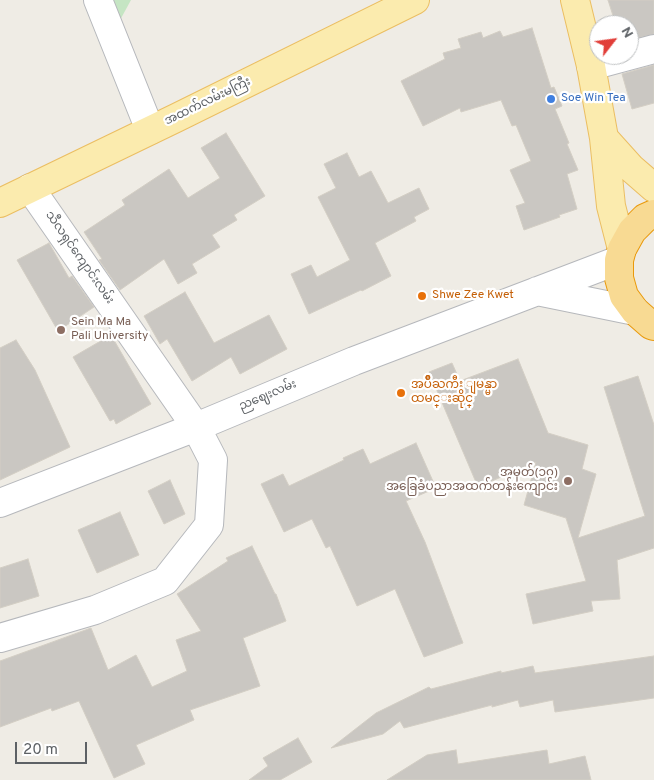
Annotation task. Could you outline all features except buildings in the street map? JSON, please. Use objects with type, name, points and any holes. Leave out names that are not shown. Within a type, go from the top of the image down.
[{"type":"highway","points":[[648,324],[624,296],[619,278],[621,254],[632,231],[645,218],[654,214]]},
{"type":"main road","name":"အထက်လမ်းမကြီး","points":[[0,203],[415,0]]},
{"type":"main road","points":[[575,0],[591,66],[604,138],[611,206],[621,254]]},
{"type":"main road","points":[[604,138],[654,188]]},
{"type":"street","points":[[98,0],[150,130]]},
{"type":"street","points":[[591,66],[654,49]]},
{"type":"street","name":"သီလရှင်ကျောင်းလမ်း","points":[[0,638],[95,610],[165,581],[209,524],[212,460],[196,427],[30,188]]},
{"type":"street","name":"ညဈေးလမ်း","points":[[0,503],[196,427],[354,360],[537,291],[621,254]]},
{"type":"street","points":[[537,291],[648,324]]},
{"type":"green space","points":[[110,0],[131,0],[119,22]]},
{"type":"place","name":"Soe Win Tea","points":[[551,99]]},
{"type":"place","name":"Shwe Zee Kwet","points":[[422,296]]},
{"type":"place","name":"Sein Ma Ma Pali University","points":[[61,330]]},
{"type":"place","name":"အပ်ိဳႀကီး ျမန္မာ ထမင္းဆိုင္","points":[[401,393]]},
{"type":"place","name":"အမှတ်(၁၀) အခြေခံပညာအထက်တန်းကျောင်း","points":[[568,481]]}]
